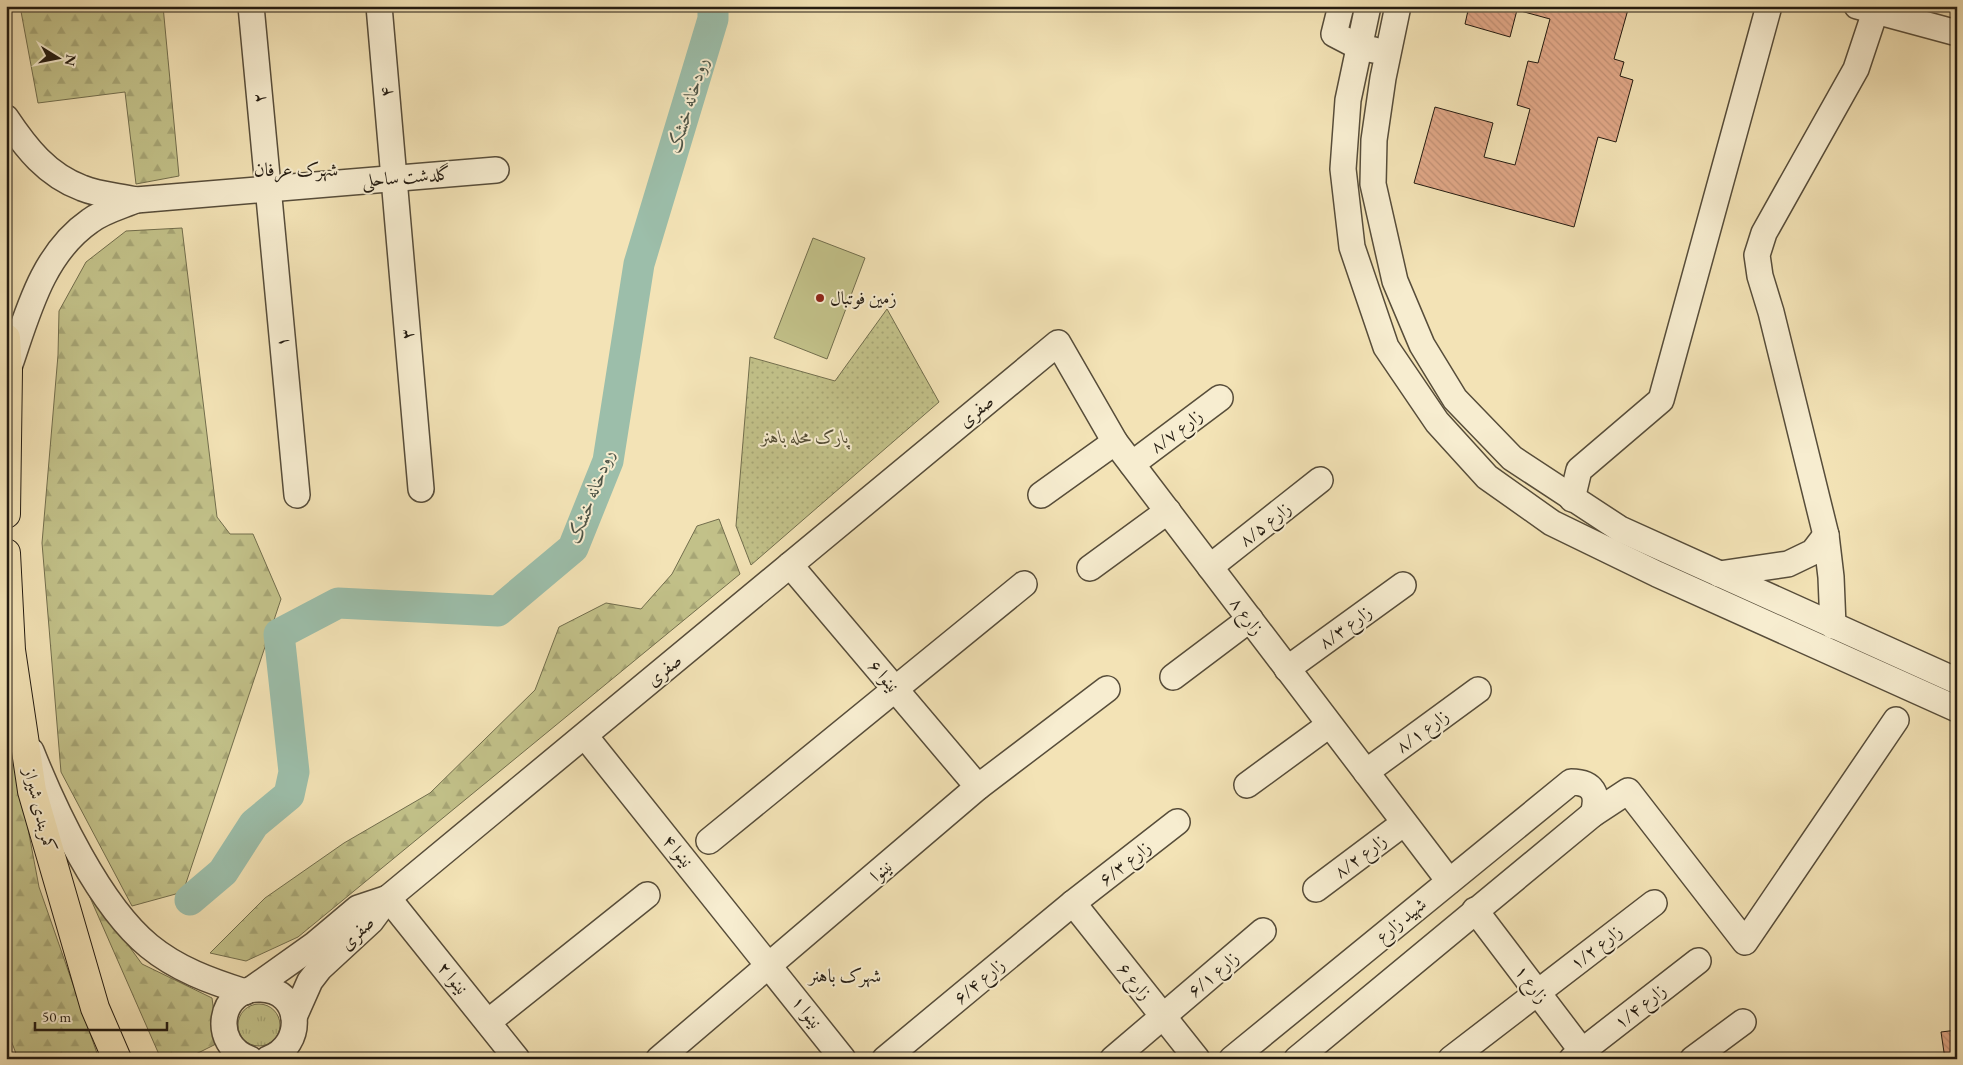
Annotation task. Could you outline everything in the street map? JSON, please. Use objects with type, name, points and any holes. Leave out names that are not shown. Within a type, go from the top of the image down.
[{"type":"highway","points":[[6,338],[8,370],[6,514]]},
{"type":"highway","name":"کمربندی شیراز","points":[[6,553],[11,650],[32,791],[95,1008],[118,1059]]},
{"type":"street","name":"۲","points":[[251,6],[268,189]]},
{"type":"street","name":"۴","points":[[379,6],[394,178]]},
{"type":"street","points":[[1340,6],[1334,34],[1359,47],[1388,52]]},
{"type":"street","points":[[1368,6],[1348,100],[1343,169],[1352,247],[1386,347],[1436,422],[1487,477],[1552,523],[1657,574],[1957,709]]},
{"type":"street","points":[[1572,499],[1579,470],[1661,400],[1769,6]]},
{"type":"street","points":[[1833,626],[1831,577],[1826,535],[1771,312],[1760,276],[1757,254],[1764,233],[1856,69],[1870,8],[1957,33]]},
{"type":"street","points":[[1398,13],[1388,52],[1374,140],[1372,184],[1394,281],[1422,345],[1455,399],[1512,458],[1620,529],[1957,681]]},
{"type":"street","name":"گلدشت ساحلی","points":[[6,118],[23,143],[52,173],[83,189],[136,200],[496,170]]},
{"type":"street","name":"۳","points":[[394,178],[421,489]]},
{"type":"street","name":"۱","points":[[268,189],[297,495]]},
{"type":"street","name":"گلدشت ساحلی","points":[[8,370],[40,282],[58,251],[70,237],[92,219],[136,200]]},
{"type":"street","name":"۸ زارع","points":[[1058,343],[1116,442],[1132,464],[1329,725],[1450,881]]},
{"type":"street","name":"صفری","points":[[294,1038],[310,981],[320,968],[371,921],[388,898],[1058,343]]},
{"type":"street","name":"۸/۷ زارع","points":[[1132,464],[1220,398]]},
{"type":"street","points":[[1041,495],[1116,442]]},
{"type":"street","name":"۸/۵ زارع","points":[[1210,567],[1320,480]]},
{"type":"street","points":[[1090,568],[1168,511]]},
{"type":"street","points":[[1719,574],[1788,564],[1813,552],[1826,535]]},
{"type":"street","name":"۶ نینوا","points":[[790,565],[978,787]]},
{"type":"street","points":[[709,842],[1024,584]]},
{"type":"street","name":"۸/۳ زارع","points":[[1287,669],[1403,586]]},
{"type":"street","points":[[1173,677],[1250,619]]},
{"type":"street","name":"نینوا","points":[[659,1059],[978,787],[1107,689]]},
{"type":"street","name":"۸/۱ زارع","points":[[1366,772],[1478,690]]},
{"type":"street","points":[[1297,1059],[1593,814],[1628,791],[1745,942],[1896,720]]},
{"type":"street","points":[[1247,785],[1329,725]]},
{"type":"street","points":[[22,728],[41,776],[77,848],[118,912],[134,933],[174,964],[201,978],[248,990],[269,990],[283,998],[290,1007],[294,1038],[285,1049],[268,1059]]},
{"type":"street","name":"۴ نینوا","points":[[585,736],[770,966]]},
{"type":"street","name":"شهید زارع","points":[[1232,1059],[1571,782],[1581,782],[1592,790],[1597,800],[1593,814]]},
{"type":"street","name":"۶/۳ زارع","points":[[1072,903],[1177,822]]},
{"type":"street","name":"۸/۲ زارع","points":[[1316,889],[1404,823]]},
{"type":"street","points":[[488,1022],[647,894]]},
{"type":"street","points":[[246,1057],[233,1049],[227,1040],[224,1029],[224,1017],[228,1007],[235,998],[314,944],[358,908],[388,898]]},
{"type":"street","name":"۲ نینوا","points":[[388,898],[517,1059]]},
{"type":"street","name":"۶ زارع","points":[[1072,903],[1197,1059]]},
{"type":"street","name":"۶/۴ زارع","points":[[885,1059],[1072,903]]},
{"type":"street","name":"۱/۲ زارع","points":[[1451,1059],[1654,903]]},
{"type":"street","name":"۱ زارع","points":[[1475,910],[1538,992],[1581,1056]]},
{"type":"street","name":"۶/۱ زارع","points":[[1113,1059],[1263,931]]},
{"type":"street","name":"۱/۴ زارع","points":[[1581,1056],[1698,961]]},
{"type":"street","name":"۱ نینوا","points":[[770,966],[844,1059]]},
{"type":"street","points":[[1693,1059],[1743,1022]]},
{"type":"street","points":[[214,1059],[233,1054],[246,1057]]},
{"type":"green space","points":[[20,6],[163,6],[179,176],[136,184],[125,92],[38,103]]},
{"type":"green space","points":[[182,228],[217,517],[230,534],[253,534],[281,599],[183,892],[132,906],[61,772],[42,543],[58,355],[59,311],[86,262],[126,231]]},
{"type":"green space","name":"زمین فوتبال","points":[[813,238],[865,258],[827,359],[774,338]]},
{"type":"green space","name":"پارک محله باهنر","points":[[887,309],[939,402],[751,565],[736,526],[750,357],[835,381]]},
{"type":"green space","points":[[719,519],[740,574],[298,937],[246,961],[210,953],[265,898],[344,843],[430,793],[535,690],[559,627],[606,603],[641,609],[672,574],[697,526]]},
{"type":"green space","points":[[6,712],[39,887],[99,1059],[18,1059],[6,1027]]},
{"type":"green space","points":[[85,886],[142,964],[212,998],[218,1043],[194,1055],[191,1059],[161,1059]]},
{"type":"green space","points":[[259,1004],[274,1010],[280,1025],[274,1040],[259,1046],[244,1040],[238,1025],[244,1010]]},
{"type":"building","points":[[1469,6],[1629,6],[1614,59],[1624,62],[1620,76],[1633,80],[1616,142],[1598,137],[1574,227],[1414,183],[1435,107],[1493,123],[1484,157],[1515,165],[1530,109],[1517,105],[1528,61],[1538,63],[1550,19],[1517,10],[1510,37],[1465,24]]},
{"type":"building","points":[[1957,1030],[1957,1057],[1945,1059],[1941,1032]]},
{"type":"waterway","name":"رودخانه خشک","points":[[190,900],[223,872],[254,824],[289,795],[294,772],[279,634],[338,603],[498,611],[573,548],[608,461],[639,264],[713,19],[713,6]]},
{"type":"place","name":"زمین فوتبال","points":[[820,298]]},
{"type":"district","name":"شهرک عرفان","points":[[296,169]]},
{"type":"district","name":"شهرک باهنر","points":[[845,975]]}]
